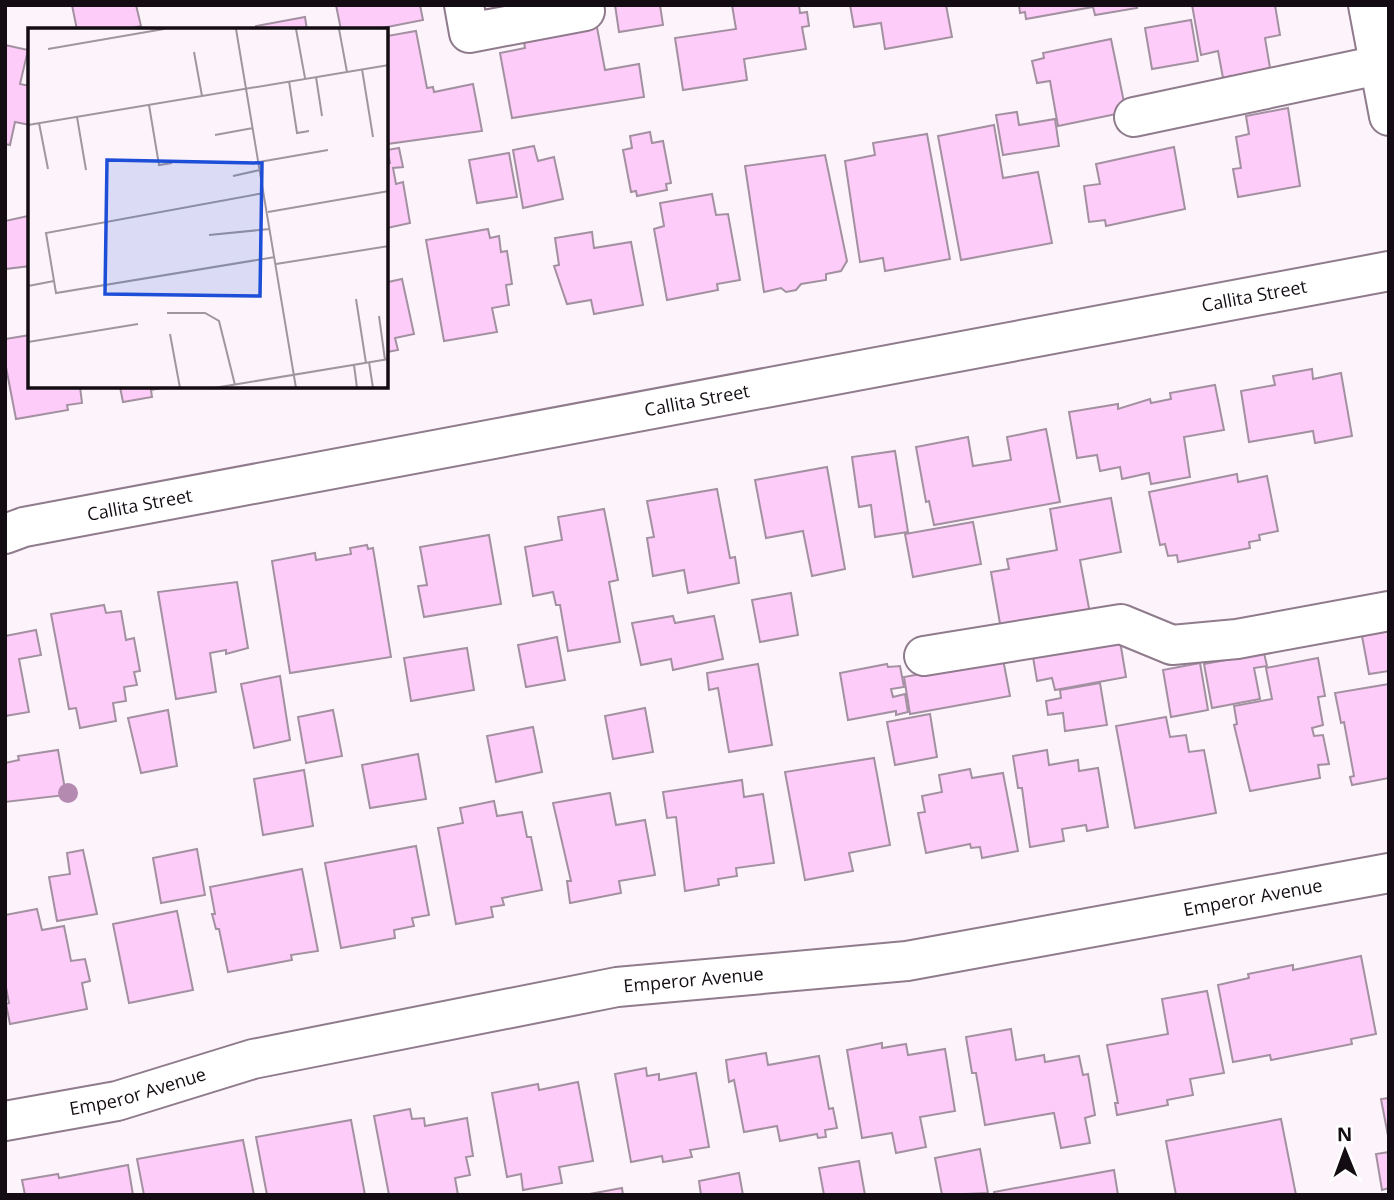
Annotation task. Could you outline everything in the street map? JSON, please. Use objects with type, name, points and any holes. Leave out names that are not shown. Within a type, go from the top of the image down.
[{"type":"street","points":[[464,5],[469,33],[585,11]]},
{"type":"street","points":[[1368,5],[1389,116]]},
{"type":"street","points":[[1134,117],[1379,65]]},
{"type":"street","name":"Callita Street","points":[[5,534],[24,527],[1389,271]]},
{"type":"street","points":[[924,656],[1121,624],[1172,645],[1237,639],[1389,611]]},
{"type":"street","name":"Emperor Avenue","points":[[5,1122],[117,1101],[253,1059],[617,987],[907,961],[1389,873]]},
{"type":"building","points":[[72,5],[136,5],[141,26],[132,28],[77,28]]},
{"type":"building","points":[[336,5],[420,5],[423,20],[382,28],[341,28]]},
{"type":"building","points":[[615,5],[660,5],[663,25],[619,32]]},
{"type":"building","points":[[732,5],[799,5],[800,13],[807,12],[809,26],[802,27],[806,49],[744,59],[747,80],[683,90],[675,38],[736,29]]},
{"type":"building","points":[[850,5],[946,5],[952,37],[885,49],[881,23],[854,27]]},
{"type":"building","points":[[1019,5],[1137,5],[1137,8],[1095,15],[1093,7],[1026,19],[1025,12],[1020,13]]},
{"type":"building","points":[[1192,5],[1275,5],[1280,35],[1265,38],[1270,68],[1258,71],[1260,84],[1233,89],[1231,76],[1223,78],[1218,51],[1201,55]]},
{"type":"building","points":[[305,17],[307,28],[256,28]]},
{"type":"building","points":[[1191,20],[1198,61],[1152,69],[1145,28]]},
{"type":"building","points":[[596,22],[605,70],[639,64],[644,97],[512,118],[500,53],[525,48],[523,35]]},
{"type":"building","points":[[416,31],[427,88],[433,87],[434,92],[473,84],[482,131],[388,144],[388,36]]},
{"type":"building","points":[[1111,39],[1126,112],[1058,126],[1050,81],[1037,83],[1032,61],[1044,58],[1043,53]]},
{"type":"building","points":[[5,45],[28,50],[20,84],[28,86],[28,125],[15,122],[10,145],[5,144]]},
{"type":"building","points":[[1288,108],[1300,186],[1238,197],[1233,169],[1241,168],[1236,137],[1249,134],[1246,116]]},
{"type":"building","points":[[1017,112],[1019,125],[1055,119],[1059,146],[1003,155],[996,115]]},
{"type":"building","points":[[994,125],[1003,178],[1038,172],[1052,243],[961,260],[938,136]]},
{"type":"building","points":[[650,132],[652,143],[663,141],[671,183],[666,184],[667,190],[637,196],[636,191],[631,192],[623,150],[632,148],[630,136]]},
{"type":"building","points":[[927,134],[950,259],[885,271],[883,258],[860,262],[845,161],[875,155],[873,143]]},
{"type":"building","points":[[534,146],[538,161],[554,157],[563,199],[523,208],[513,150]]},
{"type":"building","points":[[1174,147],[1185,209],[1106,226],[1105,220],[1089,222],[1084,186],[1100,184],[1096,164]]},
{"type":"building","points":[[399,148],[403,167],[393,168],[396,184],[403,182],[410,223],[388,228],[390,163],[388,150]]},
{"type":"building","points":[[509,153],[517,197],[477,203],[469,160]]},
{"type":"building","points":[[825,155],[847,261],[841,271],[826,274],[826,280],[801,284],[796,290],[786,292],[781,288],[764,292],[745,166]]},
{"type":"building","points":[[712,194],[716,215],[728,214],[740,280],[717,284],[718,290],[667,300],[654,229],[664,226],[660,203]]},
{"type":"building","points":[[28,216],[28,266],[5,269],[5,221]]},
{"type":"building","points":[[488,229],[490,238],[499,236],[501,252],[507,251],[512,284],[506,285],[509,305],[492,308],[497,332],[444,341],[426,240]]},
{"type":"building","points":[[592,232],[594,248],[631,242],[643,305],[594,314],[591,300],[567,304],[554,266],[559,265],[555,238]]},
{"type":"building","points":[[402,279],[414,334],[395,338],[398,350],[388,352],[388,282]]},
{"type":"building","points":[[28,335],[28,388],[80,388],[82,403],[67,405],[68,410],[16,419],[5,362],[5,339]]},
{"type":"building","points":[[1312,369],[1313,379],[1341,373],[1352,436],[1315,443],[1313,431],[1249,442],[1241,391],[1275,385],[1273,376]]},
{"type":"building","points":[[1215,385],[1224,430],[1184,437],[1190,477],[1151,484],[1149,473],[1122,479],[1120,467],[1100,471],[1097,455],[1077,458],[1069,412],[1118,404],[1118,409],[1150,399],[1151,403],[1171,399],[1170,393]]},
{"type":"building","points":[[120,388],[161,388],[151,390],[152,397],[123,402]]},
{"type":"building","points":[[1046,429],[1060,502],[934,525],[929,501],[926,502],[916,447],[968,437],[973,466],[1011,460],[1007,437]]},
{"type":"building","points":[[895,451],[908,532],[875,537],[871,505],[859,507],[852,457]]},
{"type":"building","points":[[827,467],[845,569],[812,576],[803,531],[766,538],[755,480]]},
{"type":"building","points":[[1237,474],[1238,482],[1267,476],[1278,531],[1259,535],[1260,540],[1249,542],[1250,548],[1178,562],[1177,555],[1168,556],[1165,544],[1160,545],[1149,492]]},
{"type":"building","points":[[717,489],[730,558],[735,557],[739,583],[688,593],[684,570],[653,576],[647,538],[654,537],[647,501]]},
{"type":"building","points":[[1111,498],[1121,552],[1080,560],[1091,619],[1002,635],[991,572],[1009,569],[1007,559],[1057,550],[1050,509]]},
{"type":"building","points":[[604,509],[618,580],[609,582],[620,642],[568,651],[560,605],[556,605],[553,592],[533,596],[525,547],[562,540],[558,517]]},
{"type":"building","points":[[973,522],[981,564],[913,577],[905,534]]},
{"type":"building","points":[[489,535],[501,604],[424,617],[418,586],[427,585],[420,547]]},
{"type":"building","points":[[367,545],[368,549],[373,548],[391,657],[290,673],[272,561],[315,553],[316,560],[351,554],[350,548]]},
{"type":"building","points":[[237,582],[248,648],[226,654],[226,650],[210,653],[216,692],[176,699],[158,592]]},
{"type":"building","points":[[791,593],[798,635],[760,642],[752,600]]},
{"type":"building","points":[[104,605],[106,613],[121,611],[126,640],[134,638],[140,671],[134,672],[137,685],[124,687],[126,701],[113,703],[116,721],[80,728],[76,708],[69,709],[51,614]]},
{"type":"building","points":[[673,616],[675,623],[714,616],[723,659],[673,670],[671,659],[641,665],[632,623]]},
{"type":"building","points":[[36,630],[41,655],[19,659],[29,712],[5,716],[5,636]]},
{"type":"building","points":[[1389,631],[1389,671],[1369,674],[1362,636]]},
{"type":"building","points":[[557,637],[565,680],[526,687],[518,645]]},
{"type":"building","points":[[1120,641],[1126,677],[1055,690],[1052,678],[1037,681],[1033,657]]},
{"type":"building","points":[[467,648],[474,690],[411,701],[404,658]]},
{"type":"building","points":[[1264,653],[1267,666],[1254,668],[1260,699],[1212,708],[1204,664]]},
{"type":"building","points":[[1318,658],[1325,696],[1318,697],[1323,725],[1312,728],[1314,736],[1323,735],[1329,764],[1318,765],[1320,778],[1250,791],[1234,725],[1237,724],[1234,706],[1272,699],[1266,668]]},
{"type":"building","points":[[1003,659],[1010,696],[910,714],[904,677]]},
{"type":"building","points":[[1200,663],[1208,710],[1171,717],[1163,670]]},
{"type":"building","points":[[758,664],[772,745],[729,752],[718,688],[709,690],[707,673]]},
{"type":"building","points":[[887,664],[888,667],[900,666],[904,687],[891,689],[893,697],[905,694],[908,712],[896,715],[896,711],[848,720],[840,673]]},
{"type":"building","points":[[280,676],[290,740],[254,748],[241,684]]},
{"type":"building","points":[[1100,683],[1107,725],[1065,731],[1063,713],[1048,715],[1046,701],[1061,698],[1060,690]]},
{"type":"building","points":[[1389,684],[1389,778],[1352,785],[1350,777],[1354,776],[1344,722],[1341,723],[1335,693]]},
{"type":"building","points":[[645,708],[653,752],[613,759],[605,716]]},
{"type":"building","points":[[168,710],[177,766],[141,773],[128,718]]},
{"type":"building","points":[[333,710],[342,756],[306,763],[298,717]]},
{"type":"building","points":[[930,714],[937,757],[895,765],[887,722]]},
{"type":"building","points":[[1166,717],[1170,737],[1186,735],[1189,752],[1204,750],[1216,813],[1135,828],[1116,726]]},
{"type":"building","points":[[533,727],[542,772],[496,782],[487,736]]},
{"type":"building","points":[[58,750],[66,795],[5,802],[5,763],[19,760],[18,756]]},
{"type":"building","points":[[1047,750],[1049,765],[1078,760],[1079,771],[1098,768],[1108,827],[1087,831],[1086,825],[1062,829],[1064,841],[1030,847],[1022,788],[1018,788],[1013,756]]},
{"type":"building","points":[[418,754],[426,799],[370,808],[362,765]]},
{"type":"building","points":[[874,758],[890,845],[849,853],[853,871],[805,880],[785,772]]},
{"type":"building","points":[[970,769],[972,778],[1003,773],[1018,851],[982,858],[980,847],[971,848],[970,844],[926,853],[918,813],[925,812],[922,796],[942,792],[939,775]]},
{"type":"building","points":[[304,770],[313,826],[263,835],[254,779]]},
{"type":"building","points":[[742,780],[744,797],[763,794],[774,863],[736,868],[737,876],[718,879],[719,885],[685,891],[676,817],[667,818],[663,792]]},
{"type":"building","points":[[610,793],[616,825],[645,820],[655,875],[619,881],[621,893],[570,903],[567,881],[571,881],[553,803]]},
{"type":"building","points":[[494,801],[497,816],[522,812],[527,837],[531,837],[542,890],[502,898],[504,905],[491,907],[493,917],[456,924],[438,828],[463,823],[460,808]]},
{"type":"building","points":[[416,846],[429,915],[412,918],[414,926],[394,930],[395,938],[341,948],[325,863]]},
{"type":"building","points":[[197,849],[205,895],[161,903],[153,858]]},
{"type":"building","points":[[83,850],[97,914],[57,921],[49,877],[70,874],[67,853]]},
{"type":"building","points":[[302,869],[318,951],[291,955],[292,960],[228,972],[219,929],[216,929],[212,914],[215,914],[210,887]]},
{"type":"building","points":[[37,909],[42,930],[64,926],[71,961],[85,959],[90,981],[82,983],[87,1009],[10,1024],[6,1004],[9,1003],[5,982],[5,915]]},
{"type":"building","points":[[177,911],[193,990],[129,1003],[113,924]]},
{"type":"building","points":[[1361,956],[1376,1034],[1351,1039],[1352,1044],[1271,1060],[1270,1055],[1233,1062],[1218,985],[1249,978],[1248,974],[1293,965],[1293,970]]},
{"type":"building","points":[[1207,991],[1224,1073],[1190,1079],[1193,1095],[1167,1100],[1168,1105],[1117,1115],[1115,1103],[1118,1103],[1107,1045],[1168,1034],[1162,999]]},
{"type":"building","points":[[1011,1029],[1016,1060],[1044,1055],[1045,1062],[1079,1056],[1083,1075],[1088,1074],[1095,1115],[1085,1118],[1090,1143],[1061,1148],[1054,1113],[985,1125],[976,1073],[972,1073],[966,1037]]},
{"type":"building","points":[[882,1043],[882,1048],[906,1044],[908,1055],[945,1049],[955,1111],[920,1117],[926,1147],[896,1153],[892,1133],[862,1138],[847,1050]]},
{"type":"building","points":[[766,1053],[768,1065],[819,1056],[829,1109],[833,1108],[837,1128],[825,1130],[826,1137],[818,1138],[817,1134],[780,1141],[777,1126],[744,1132],[734,1080],[729,1082],[726,1060]]},
{"type":"building","points":[[646,1068],[647,1076],[659,1074],[659,1080],[696,1073],[709,1147],[690,1150],[692,1157],[663,1162],[662,1156],[631,1162],[615,1074]]},
{"type":"building","points":[[578,1082],[593,1161],[559,1167],[562,1183],[523,1190],[521,1174],[507,1177],[492,1093],[538,1084],[539,1090]]},
{"type":"building","points":[[1389,1098],[1389,1141],[1381,1099]]},
{"type":"building","points":[[410,1109],[412,1119],[424,1118],[425,1126],[467,1118],[473,1156],[466,1157],[470,1175],[455,1178],[458,1195],[389,1195],[374,1116]]},
{"type":"building","points":[[1281,1119],[1296,1195],[1176,1195],[1166,1141]]},
{"type":"building","points":[[351,1120],[365,1195],[267,1195],[256,1137]]},
{"type":"building","points":[[243,1140],[254,1195],[144,1195],[137,1159]]},
{"type":"building","points":[[980,1149],[988,1193],[942,1195],[935,1158]]},
{"type":"building","points":[[1389,1152],[1389,1188],[1382,1190],[1376,1154]]},
{"type":"building","points":[[859,1161],[865,1195],[824,1195],[819,1168]]},
{"type":"building","points":[[128,1165],[133,1195],[25,1195],[22,1180],[58,1174],[59,1178]]},
{"type":"building","points":[[1114,1170],[1118,1195],[994,1195],[994,1192]]},
{"type":"building","points":[[739,1173],[743,1195],[701,1195],[699,1181]]},
{"type":"building","points":[[622,1188],[623,1195],[584,1195]]}]
